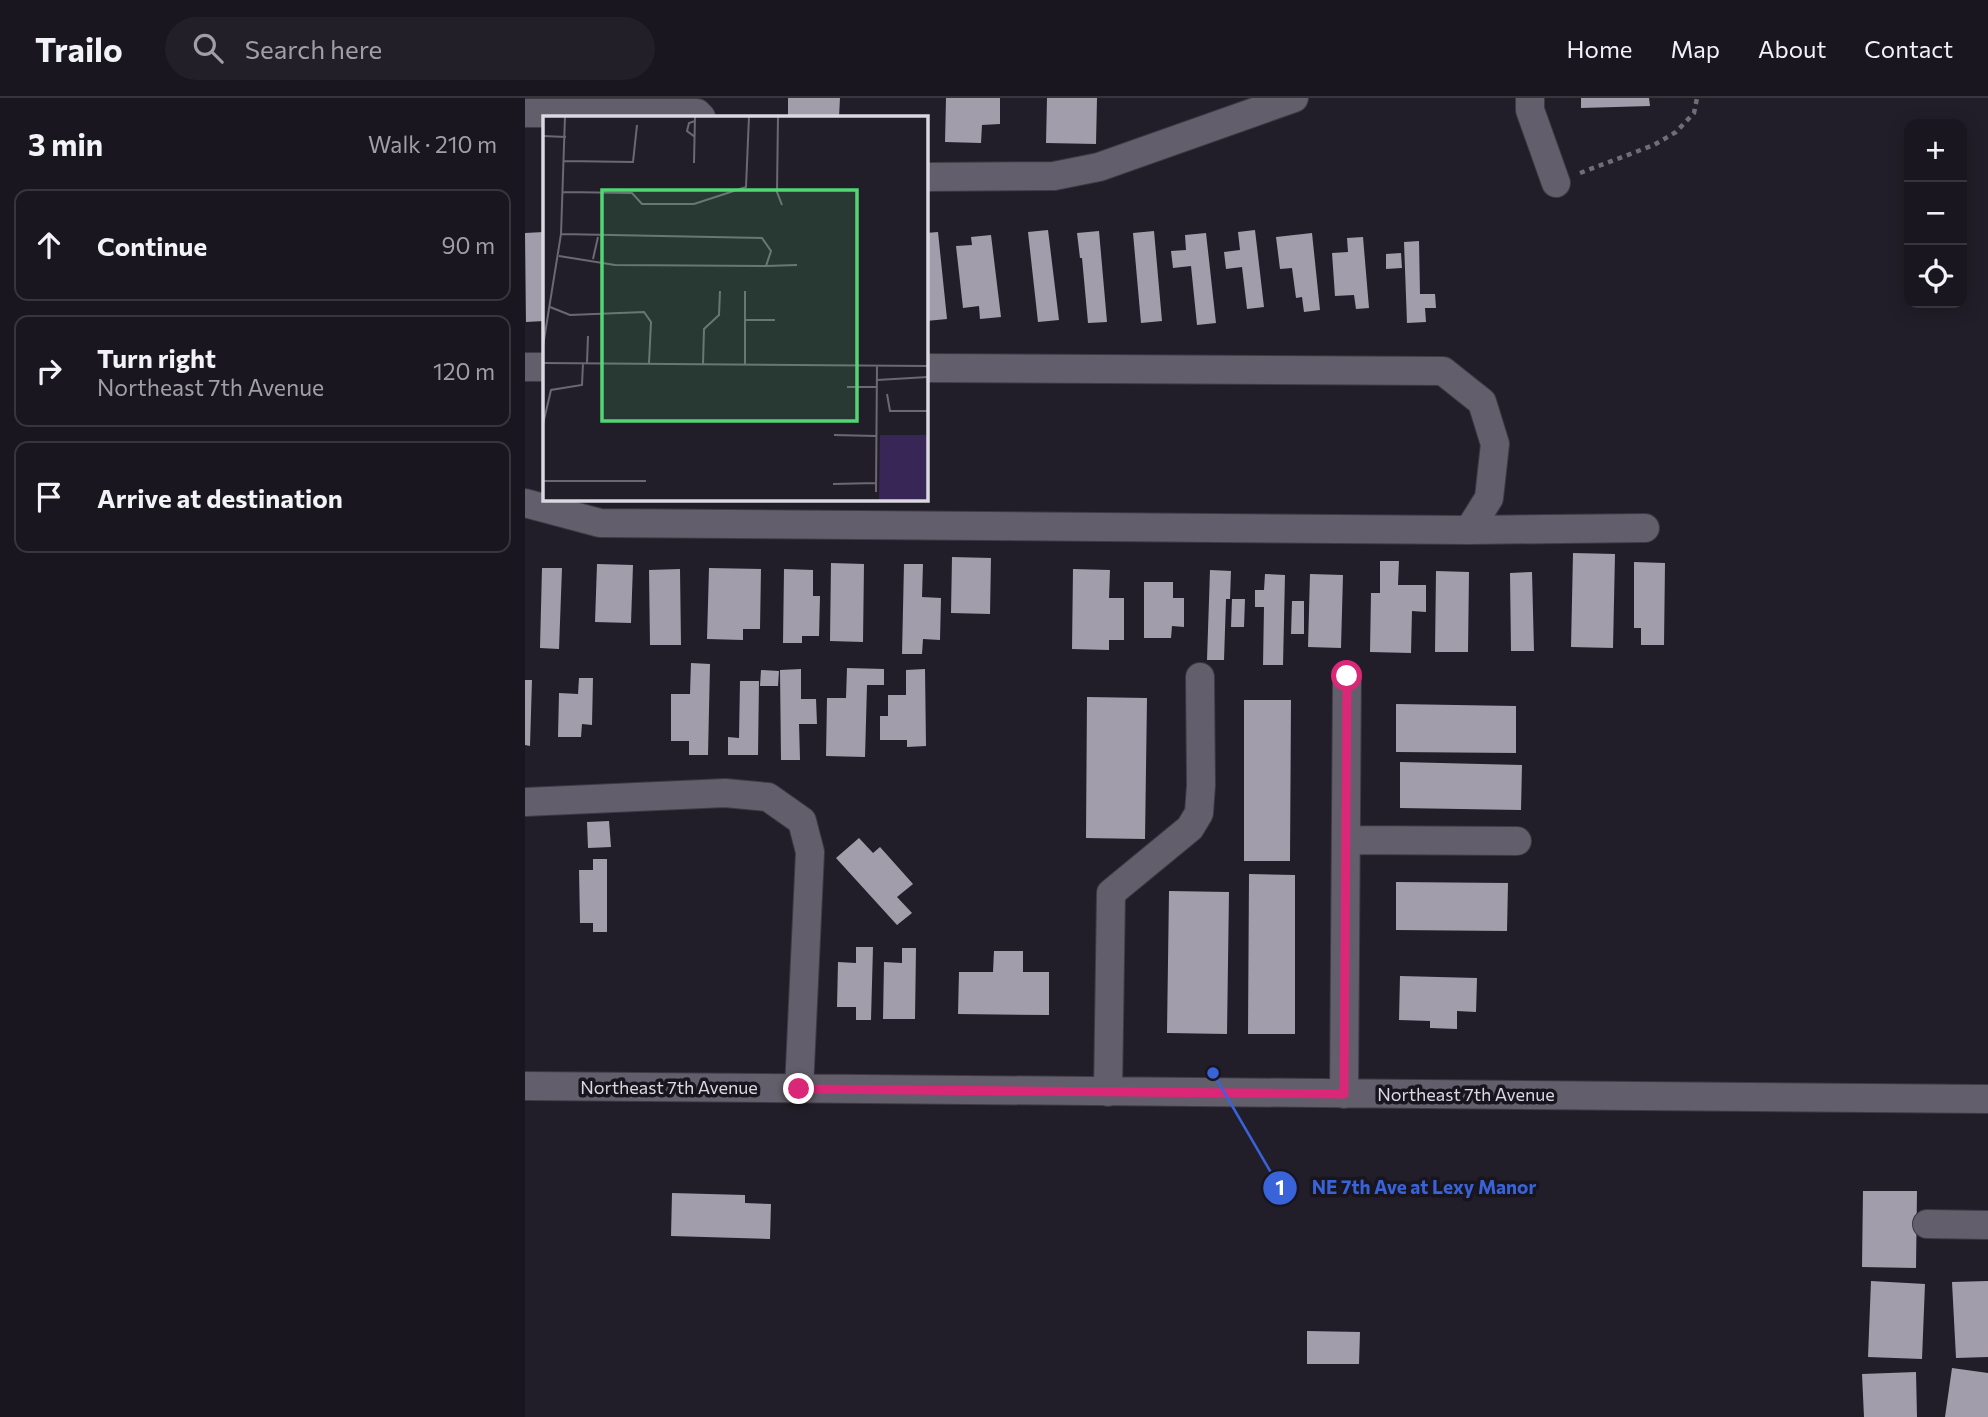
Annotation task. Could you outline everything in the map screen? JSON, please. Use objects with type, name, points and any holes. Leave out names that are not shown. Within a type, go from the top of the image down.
[{"type":"street","points":[[927,177],[1054,176],[1087,169],[1294,98]]},
{"type":"street","points":[[1530,98],[1530,110],[1556,183]]},
{"type":"street","points":[[525,113],[697,113],[700,116]]},
{"type":"street","points":[[525,366],[543,367]]},
{"type":"street","points":[[927,368],[1443,371],[1482,402],[1495,444],[1489,498],[1469,530]]},
{"type":"street","points":[[525,503],[600,523],[1469,530],[1645,528]]},
{"type":"street","points":[[1344,1094],[1347,676]]},
{"type":"street","points":[[1108,1091],[1111,893],[1190,828],[1199,813],[1202,785],[1201,677]]},
{"type":"street","points":[[525,802],[725,793],[768,797],[802,821],[810,852],[799,1089]]},
{"type":"street","points":[[1346,840],[1517,841]]},
{"type":"street","name":"Northeast 7th Avenue","points":[[525,1086],[1988,1099]]},
{"type":"street","points":[[1927,1224],[1988,1225]]},
{"type":"path","points":[[1556,183],[1654,145],[1677,132],[1694,113],[1697,98]]},
{"type":"building","points":[[788,98],[840,98],[839,116],[788,116]]},
{"type":"building","points":[[946,98],[1000,98],[1000,124],[982,125],[981,143],[945,142]]},
{"type":"building","points":[[1047,98],[1097,98],[1096,144],[1046,143]]},
{"type":"building","points":[[1581,98],[1649,98],[1650,106],[1581,108]]},
{"type":"building","points":[[1048,230],[1059,320],[1038,322],[1028,232]]},
{"type":"building","points":[[1255,230],[1264,307],[1247,309],[1242,267],[1226,269],[1224,252],[1240,250],[1238,232]]},
{"type":"building","points":[[1099,231],[1107,322],[1088,323],[1077,233]]},
{"type":"building","points":[[1154,231],[1162,321],[1141,323],[1133,233]]},
{"type":"building","points":[[543,232],[543,321],[526,322],[525,233]]},
{"type":"building","points":[[938,232],[947,319],[927,321],[927,233]]},
{"type":"building","points":[[1206,233],[1216,323],[1197,325],[1191,266],[1173,268],[1171,251],[1186,250],[1185,235]]},
{"type":"building","points":[[1312,233],[1320,310],[1304,312],[1302,297],[1296,298],[1292,268],[1280,269],[1276,237]]},
{"type":"building","points":[[991,235],[1001,317],[980,319],[979,306],[963,308],[956,246],[972,245],[971,237]]},
{"type":"building","points":[[1363,237],[1369,308],[1356,309],[1354,295],[1335,296],[1332,253],[1348,252],[1347,238]]},
{"type":"building","points":[[1419,241],[1420,294],[1435,294],[1436,308],[1425,308],[1426,322],[1407,323],[1404,242]]},
{"type":"building","points":[[1401,253],[1402,268],[1386,269],[1386,254]]},
{"type":"building","points":[[1573,553],[1615,554],[1613,648],[1571,647]]},
{"type":"building","points":[[952,557],[991,558],[990,614],[951,613]]},
{"type":"building","points":[[1380,561],[1399,561],[1398,585],[1426,585],[1426,612],[1412,611],[1411,653],[1370,652],[1371,593],[1380,593]]},
{"type":"building","points":[[1634,562],[1665,563],[1664,645],[1641,645],[1641,628],[1634,628]]},
{"type":"building","points":[[831,563],[864,564],[863,642],[830,641]]},
{"type":"building","points":[[597,564],[633,565],[631,623],[595,622]]},
{"type":"building","points":[[904,564],[923,564],[922,597],[941,598],[940,640],[923,639],[922,654],[902,654]]},
{"type":"building","points":[[542,568],[562,568],[559,649],[540,648]]},
{"type":"building","points":[[709,568],[761,569],[760,629],[743,629],[743,640],[707,639]]},
{"type":"building","points":[[680,569],[681,645],[650,645],[649,570]]},
{"type":"building","points":[[784,569],[813,570],[813,596],[820,596],[819,636],[802,636],[802,643],[783,643]]},
{"type":"building","points":[[1073,569],[1110,570],[1109,598],[1124,598],[1124,640],[1109,640],[1109,650],[1072,649]]},
{"type":"building","points":[[1210,570],[1231,571],[1230,599],[1226,599],[1224,660],[1207,660]]},
{"type":"building","points":[[1436,571],[1469,572],[1468,652],[1435,652]]},
{"type":"building","points":[[1532,572],[1534,651],[1511,651],[1510,573]]},
{"type":"building","points":[[1265,574],[1285,575],[1283,665],[1263,665],[1264,607],[1255,607],[1255,590],[1264,590]]},
{"type":"building","points":[[1310,574],[1343,575],[1341,648],[1308,647]]},
{"type":"building","points":[[1144,582],[1173,582],[1173,598],[1184,598],[1184,627],[1172,626],[1171,638],[1144,638]]},
{"type":"building","points":[[1232,599],[1245,599],[1244,627],[1231,627]]},
{"type":"building","points":[[1292,601],[1304,601],[1304,634],[1291,634]]},
{"type":"building","points":[[691,663],[710,664],[708,755],[689,755],[689,741],[671,741],[671,694],[690,694]]},
{"type":"building","points":[[847,668],[884,669],[884,685],[867,685],[865,757],[826,756],[827,698],[846,698]]},
{"type":"building","points":[[801,669],[801,699],[816,699],[817,724],[799,724],[800,760],[781,760],[780,670]]},
{"type":"building","points":[[925,669],[926,746],[907,747],[907,740],[880,740],[880,716],[888,716],[888,695],[906,695],[906,670]]},
{"type":"building","points":[[761,670],[779,671],[778,686],[760,686]]},
{"type":"building","points":[[579,678],[593,678],[592,725],[582,724],[581,737],[558,737],[559,693],[578,694]]},
{"type":"building","points":[[525,680],[532,680],[530,746],[525,745]]},
{"type":"building","points":[[740,681],[759,681],[758,755],[728,755],[728,737],[739,738]]},
{"type":"building","points":[[1087,697],[1147,698],[1145,839],[1086,838]]},
{"type":"building","points":[[1244,700],[1291,700],[1290,861],[1244,861]]},
{"type":"building","points":[[1396,704],[1516,706],[1516,753],[1396,752]]},
{"type":"building","points":[[1400,762],[1522,765],[1521,810],[1400,808]]},
{"type":"building","points":[[609,821],[611,847],[588,848],[587,822]]},
{"type":"building","points":[[859,838],[873,853],[880,847],[913,884],[897,897],[912,913],[897,925],[836,858]]},
{"type":"building","points":[[593,859],[607,859],[607,932],[593,932],[593,923],[580,923],[579,870],[593,870]]},
{"type":"building","points":[[1249,874],[1295,875],[1295,1034],[1248,1034]]},
{"type":"building","points":[[1396,882],[1508,883],[1507,931],[1396,930]]},
{"type":"building","points":[[1169,891],[1229,892],[1227,1034],[1167,1033]]},
{"type":"building","points":[[856,947],[873,947],[871,1020],[856,1020],[856,1007],[837,1007],[838,962],[856,963]]},
{"type":"building","points":[[902,948],[916,948],[915,1019],[883,1019],[884,962],[902,963]]},
{"type":"building","points":[[994,951],[1023,951],[1023,972],[1049,972],[1049,1015],[958,1014],[959,972],[993,972]]},
{"type":"building","points":[[1400,976],[1477,978],[1476,1012],[1457,1011],[1457,1029],[1430,1028],[1430,1021],[1399,1020]]},
{"type":"building","points":[[1863,1191],[1917,1191],[1916,1268],[1862,1267]]},
{"type":"building","points":[[672,1193],[745,1195],[745,1203],[771,1204],[770,1239],[671,1236]]},
{"type":"building","points":[[1871,1281],[1925,1284],[1922,1359],[1868,1357]]},
{"type":"building","points":[[1988,1281],[1988,1357],[1956,1358],[1952,1282]]},
{"type":"building","points":[[1307,1331],[1360,1332],[1359,1364],[1307,1364]]},
{"type":"building","points":[[1952,1368],[1988,1373],[1988,1417],[1945,1417]]},
{"type":"building","points":[[1916,1372],[1917,1417],[1864,1417],[1862,1374]]},
{"type":"place","name":"NE 7th Ave at Lexy Manor","points":[[1213,1073]]},
{"type":"route","points":[[799,1089],[1344,1094],[1347,676]]}]
